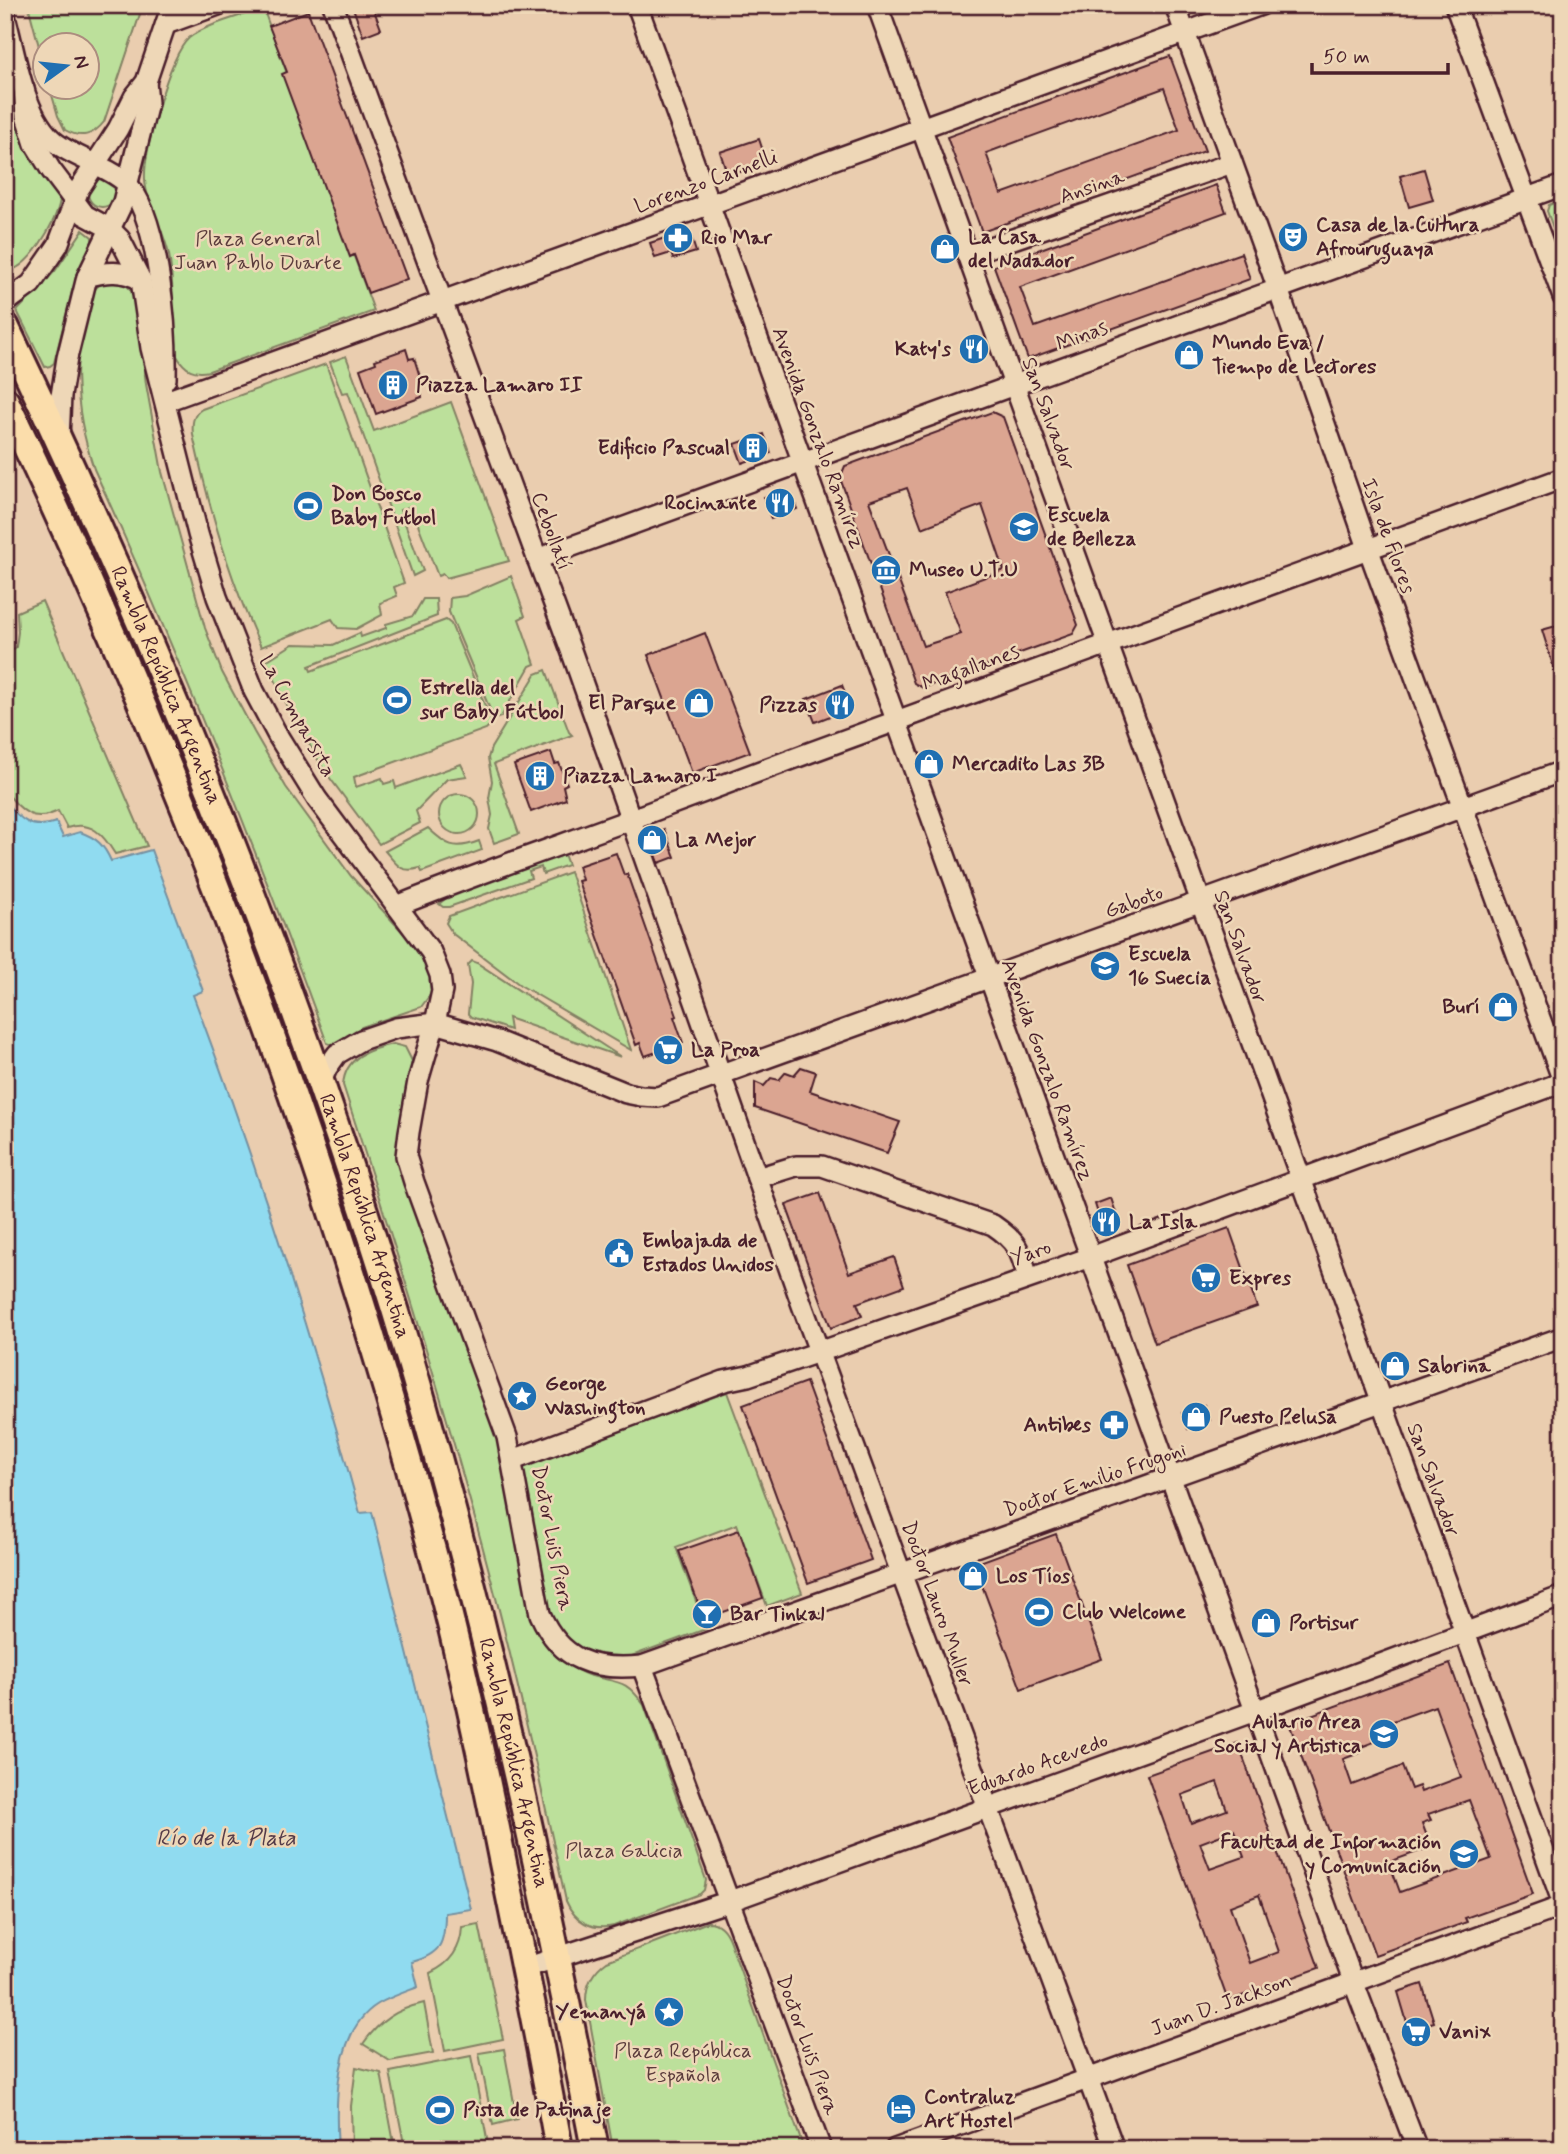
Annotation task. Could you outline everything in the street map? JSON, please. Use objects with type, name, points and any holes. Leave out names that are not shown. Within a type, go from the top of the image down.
[{"type":"main road","name":"Rambla República Argentina","points":[[5,326],[59,439],[181,717],[269,941],[320,1084],[410,1357],[502,1704],[559,1958],[595,2149]]},
{"type":"main road","name":"Rambla República Argentina","points":[[5,401],[60,515],[137,690],[245,962],[378,1360],[441,1587],[471,1711],[525,1968],[559,2149]]},
{"type":"street","points":[[5,303],[31,284],[58,245],[79,189],[96,165],[134,97],[146,82],[169,14],[218,5]]},
{"type":"street","name":"Cebollatí","points":[[333,5],[537,559],[721,1074]]},
{"type":"street","name":"Avenida Gonzalo Ramírez","points":[[637,5],[1353,1981],[1417,2149]]},
{"type":"street","name":"San Salvador","points":[[877,5],[1563,1905]]},
{"type":"street","name":"Isla de Flores","points":[[1175,5],[1368,548],[1563,1081]]},
{"type":"street","name":"Lorenzo Carnelli","points":[[166,401],[1261,5]]},
{"type":"street","points":[[1455,5],[1563,297]]},
{"type":"street","name":"La Cumparsita","points":[[5,16],[24,89],[37,119],[56,143],[127,183],[144,213],[156,262],[167,351],[166,401]]},
{"type":"street","points":[[59,439],[61,396],[67,358],[87,277],[123,202],[148,103],[146,82]]},
{"type":"street","name":"La Cumparsita","points":[[24,89],[26,116],[35,144],[74,204],[120,239],[141,280],[152,348],[198,534],[217,597],[254,691],[317,799],[431,952],[440,975],[442,991],[435,1023]]},
{"type":"street","name":"Ansina","points":[[967,255],[1232,163]]},
{"type":"street","name":"Minas","points":[[537,559],[1563,185]]},
{"type":"street","points":[[87,277],[122,273],[141,280]]},
{"type":"street","name":"Magallanes","points":[[397,906],[498,866],[1563,478]]},
{"type":"street","name":"Gaboto","points":[[435,1023],[497,1041],[641,1097],[658,1097],[1563,771]]},
{"type":"street","points":[[320,1084],[337,1054],[361,1040],[396,1028],[435,1023]]},
{"type":"street","name":"Doctor Luis Piera","points":[[435,1023],[418,1081],[406,1156],[507,1437],[540,1614],[547,1630],[580,1661],[599,1667],[642,1666],[821,2149]]},
{"type":"street","name":"Doctor Lauro Muller","points":[[721,1074],[819,1352],[1114,2149]]},
{"type":"street","name":"Yaro","points":[[513,1460],[724,1381],[748,1376],[819,1352],[1090,1257],[1563,1081]]},
{"type":"street","points":[[757,1178],[796,1166],[822,1166],[993,1225],[1012,1238],[1022,1256],[1028,1278]]},
{"type":"street","name":"Doctor Emilio Frugoni","points":[[642,1666],[1563,1337]]},
{"type":"street","name":"Eduardo Acevedo","points":[[525,1968],[730,1901],[1255,1711],[1563,1595]]},
{"type":"street","name":"Juan D. Jackson","points":[[895,2149],[1563,1905]]},
{"type":"green space","points":[[28,5],[143,5],[104,122],[91,133],[76,135],[65,130],[54,102],[102,102],[102,32],[35,32]]},
{"type":"green space","name":"Plaza General Juan Pablo Duarte","points":[[263,8],[374,311],[209,371],[199,372],[187,368],[177,356],[169,255],[146,189],[145,166],[148,148],[173,64],[189,38],[214,24]]},
{"type":"green space","points":[[5,74],[23,136],[60,200],[47,232],[32,255],[14,269],[5,271]]},
{"type":"green space","points":[[102,179],[112,183],[116,193],[112,203],[102,207],[92,203],[88,193],[92,183]]},
{"type":"green space","points":[[1563,199],[1563,256],[1547,211],[1549,205]]},
{"type":"green space","points":[[83,230],[92,237],[92,241],[72,291],[54,363],[45,367],[17,311],[55,271]]},
{"type":"green space","points":[[117,281],[125,283],[136,297],[146,384],[162,472],[205,628],[222,672],[286,787],[351,876],[420,951],[432,970],[433,991],[421,1007],[362,1027],[333,1045],[327,1043],[216,754],[87,447],[77,379],[81,333],[95,289],[99,285]]},
{"type":"green space","points":[[346,356],[374,431],[451,402],[509,561],[446,578],[443,574],[438,576],[411,506],[400,510],[423,571],[413,576],[348,392],[342,393],[330,362]]},
{"type":"green space","points":[[326,364],[404,583],[394,587],[397,596],[380,603],[382,615],[356,629],[338,628],[332,619],[261,647],[221,543],[193,435],[193,420],[202,409]]},
{"type":"green space","points":[[511,576],[525,616],[519,619],[535,664],[530,666],[501,717],[494,719],[449,612],[450,598],[465,596]]},
{"type":"green space","points":[[423,599],[436,599],[437,616],[309,666],[311,671],[446,620],[451,624],[491,720],[486,729],[354,777],[356,787],[382,778],[384,784],[394,781],[396,788],[461,764],[467,776],[447,779],[416,811],[420,823],[379,844],[324,770],[290,711],[266,661],[293,644],[333,645],[360,633],[361,637],[386,628],[386,624],[413,616]]},
{"type":"green space","points":[[42,601],[147,846],[115,854],[106,840],[90,827],[67,828],[58,811],[34,816],[22,810],[5,791],[5,656],[16,647],[17,612]]},
{"type":"green space","points":[[546,670],[572,735],[494,764],[519,834],[494,843],[489,829],[492,815],[489,798],[492,781],[488,758],[491,748],[536,674]]},
{"type":"green space","points":[[459,794],[467,795],[473,800],[478,806],[478,822],[473,828],[467,833],[459,834],[451,833],[445,828],[440,822],[439,814],[440,806],[445,800],[451,795]]},
{"type":"green space","points":[[428,828],[451,845],[463,846],[479,841],[482,850],[422,872],[420,868],[408,870],[400,867],[385,851]]},
{"type":"green space","points":[[564,854],[568,865],[543,874],[541,867],[529,871],[531,878],[449,907],[439,904],[451,894]]},
{"type":"green space","points":[[570,872],[631,1050],[520,985],[453,934],[446,923],[449,916]]},
{"type":"green space","points":[[472,961],[621,1057],[508,1018],[510,1030],[471,1017],[468,1014],[471,984],[468,965]]},
{"type":"green space","name":"Plaza Galicia","points":[[393,1044],[405,1047],[412,1061],[398,1149],[503,1452],[545,1641],[570,1666],[588,1675],[625,1686],[644,1705],[706,1880],[704,1890],[700,1894],[614,1926],[598,1927],[585,1923],[574,1914],[566,1901],[520,1695],[473,1510],[343,1085],[348,1067],[353,1061],[367,1052]]},
{"type":"green space","points":[[727,1392],[802,1593],[767,1606],[737,1524],[676,1547],[706,1629],[618,1661],[580,1654],[551,1622],[522,1467]]},
{"type":"green space","name":"Plaza República Española","points":[[708,1922],[719,1925],[728,1938],[804,2149],[613,2149],[586,2000],[589,1983],[594,1973],[607,1961]]},
{"type":"green space","points":[[479,1924],[503,2039],[445,2051],[430,1973],[453,1955],[462,1927]]},
{"type":"green space","points":[[424,2003],[433,2053],[390,2061],[363,2044],[389,2017]]},
{"type":"green space","points":[[504,2049],[517,2119],[493,2125],[479,2053]]},
{"type":"green space","name":"Pista de Patinaje","points":[[471,2056],[489,2149],[405,2149],[390,2072]]},
{"type":"green space","points":[[356,2067],[381,2073],[394,2143],[367,2149],[352,2149],[351,2106]]},
{"type":"water","name":"Río de la Plata","points":[[5,801],[27,822],[40,825],[56,822],[63,837],[80,832],[91,837],[103,846],[111,861],[151,850],[203,991],[193,995],[282,1252],[360,1513],[372,1512],[471,1909],[445,1913],[444,1932],[439,1946],[429,1955],[412,1962],[418,1987],[378,2004],[364,2016],[353,2032],[340,2070],[338,2149],[5,2149]]},
{"type":"building","points":[[352,5],[372,5],[381,29],[363,36]]},
{"type":"building","points":[[308,11],[407,279],[368,293],[354,255],[350,257],[282,74],[287,72],[269,26]]},
{"type":"building","points":[[1170,56],[1205,151],[982,232],[947,137]],"holes":[[[1164,88],[1179,130],[1001,194],[986,153]]]},
{"type":"building","points":[[759,139],[767,163],[728,176],[720,152]]},
{"type":"building","points":[[1424,169],[1433,200],[1409,207],[1400,176]]},
{"type":"building","points":[[1216,185],[1226,212],[1020,287],[1035,327],[1241,253],[1250,279],[1028,359],[994,266]]},
{"type":"building","points":[[689,230],[696,252],[673,259],[671,253],[655,258],[650,243]]},
{"type":"building","name":"Piazza Lamaro II","points":[[406,349],[409,359],[414,358],[421,380],[422,397],[376,414],[360,369],[376,363],[375,360]]},
{"type":"building","points":[[992,412],[1003,417],[1078,625],[1073,634],[923,688],[914,683],[840,478],[845,466]],"holes":[[[907,488],[922,528],[982,505],[1004,570],[945,592],[961,634],[923,646],[869,501]]]},
{"type":"building","name":"Edificio Pascual","points":[[764,434],[771,453],[742,463],[735,444]]},
{"type":"building","name":"Rocinante","points":[[781,491],[792,495],[797,509],[771,519],[764,497]]},
{"type":"building","points":[[1563,624],[1563,685],[1559,685],[1542,630]]},
{"type":"building","name":"El Parque","points":[[705,633],[750,752],[692,773],[648,655]]},
{"type":"building","points":[[842,685],[851,708],[815,722],[806,699]]},
{"type":"building","name":"Piazza Lamaro I","points":[[551,752],[555,764],[559,763],[567,784],[563,786],[566,799],[531,812],[514,765]]},
{"type":"building","points":[[664,829],[675,857],[659,863],[650,837]]},
{"type":"building","points":[[616,853],[624,875],[627,874],[677,1016],[674,1017],[683,1043],[645,1056],[640,1043],[636,1045],[578,881],[582,880],[578,866]]},
{"type":"building","points":[[801,1067],[816,1072],[810,1091],[900,1122],[887,1153],[755,1108],[755,1082],[764,1086],[771,1078],[779,1080],[786,1072],[794,1075]]},
{"type":"building","points":[[820,1193],[849,1273],[894,1257],[904,1286],[857,1303],[862,1316],[831,1328],[786,1205]]},
{"type":"building","points":[[1111,1198],[1120,1225],[1108,1229],[1101,1223],[1095,1204]]},
{"type":"building","name":"Expres","points":[[1229,1228],[1257,1307],[1155,1343],[1127,1265]]},
{"type":"building","points":[[806,1382],[871,1560],[808,1583],[743,1405]]},
{"type":"building","name":"Puesto Pelusa","points":[[1204,1405],[1210,1420],[1188,1429],[1182,1413]]},
{"type":"building","points":[[739,1530],[763,1598],[704,1619],[679,1551]]},
{"type":"building","name":"Club Welcome","points":[[1056,1534],[1102,1659],[1021,1689],[974,1564]]},
{"type":"building","points":[[1450,1664],[1533,1894],[1465,1918],[1467,1922],[1375,1955],[1289,1723]],"holes":[[[1435,1706],[1461,1777],[1421,1792],[1419,1786],[1411,1789],[1402,1766],[1352,1785],[1343,1759],[1362,1752],[1361,1747],[1387,1737],[1382,1725]],[[1469,1800],[1491,1859],[1400,1892],[1389,1862],[1431,1847],[1422,1823],[1431,1820],[1428,1814]]]},
{"type":"building","points":[[1238,1743],[1319,1968],[1228,2001],[1147,1775]],"holes":[[[1217,1782],[1227,1810],[1191,1823],[1182,1795]],[[1234,1830],[1244,1857],[1210,1869],[1200,1843]],[[1259,1895],[1279,1952],[1250,1963],[1230,1906]]]},
{"type":"building","points":[[1422,1984],[1434,2022],[1409,2029],[1398,1992]]},
{"type":"place","name":"Casa de la Cultura Afrouruguaya","points":[[1293,237]]},
{"type":"place","name":"Rio Mar","points":[[678,238]]},
{"type":"place","name":"La Casa del Nadador","points":[[945,249]]},
{"type":"place","name":"Katy's","points":[[974,349]]},
{"type":"place","name":"Mundo Eva / Tiempo de Lectores","points":[[1189,355]]},
{"type":"place","name":"Piazza Lamaro II","points":[[393,385]]},
{"type":"place","name":"Edificio Pascual","points":[[753,448]]},
{"type":"place","name":"Rocinante","points":[[780,503]]},
{"type":"place","name":"Don Bosco Baby Futbol","points":[[308,506]]},
{"type":"place","name":"Escuela de Belleza","points":[[1024,527]]},
{"type":"place","name":"Museo U.T.U","points":[[886,570]]},
{"type":"place","name":"Estrella del sur Baby Fútbol","points":[[397,700]]},
{"type":"place","name":"El Parque","points":[[699,703]]},
{"type":"place","name":"Pizzas","points":[[840,705]]},
{"type":"place","name":"Mercadito Las 3B","points":[[929,764]]},
{"type":"place","name":"Piazza Lamaro I","points":[[540,776]]},
{"type":"place","name":"La Mejor","points":[[652,840]]},
{"type":"place","name":"Escuela 16 Suecia","points":[[1105,966]]},
{"type":"place","name":"Burí","points":[[1503,1007]]},
{"type":"place","name":"La Proa","points":[[668,1050]]},
{"type":"place","name":"La Isla","points":[[1106,1222]]},
{"type":"place","name":"Embajada de Estados Unidos","points":[[619,1253]]},
{"type":"place","name":"Expres","points":[[1206,1278]]},
{"type":"place","name":"Sabrina","points":[[1395,1366]]},
{"type":"place","name":"George Washington","points":[[522,1396]]},
{"type":"place","name":"Puesto Pelusa","points":[[1196,1417]]},
{"type":"place","name":"Antibes","points":[[1114,1425]]},
{"type":"place","name":"Los Tíos","points":[[973,1576]]},
{"type":"place","name":"Club Welcome","points":[[1039,1612]]},
{"type":"place","name":"Bar Tinkal","points":[[707,1614]]},
{"type":"place","name":"Portisur","points":[[1266,1623]]},
{"type":"place","name":"Aulario Area Social y Artistica","points":[[1384,1734]]},
{"type":"place","name":"Facultad de Información y Comunicación","points":[[1464,1854]]},
{"type":"place","name":"Yemanyá","points":[[669,2012]]},
{"type":"place","name":"Vanix","points":[[1416,2032]]},
{"type":"place","name":"Contraluz Art Hostel","points":[[901,2109]]},
{"type":"place","name":"Pista de Patinaje","points":[[440,2110]]}]
